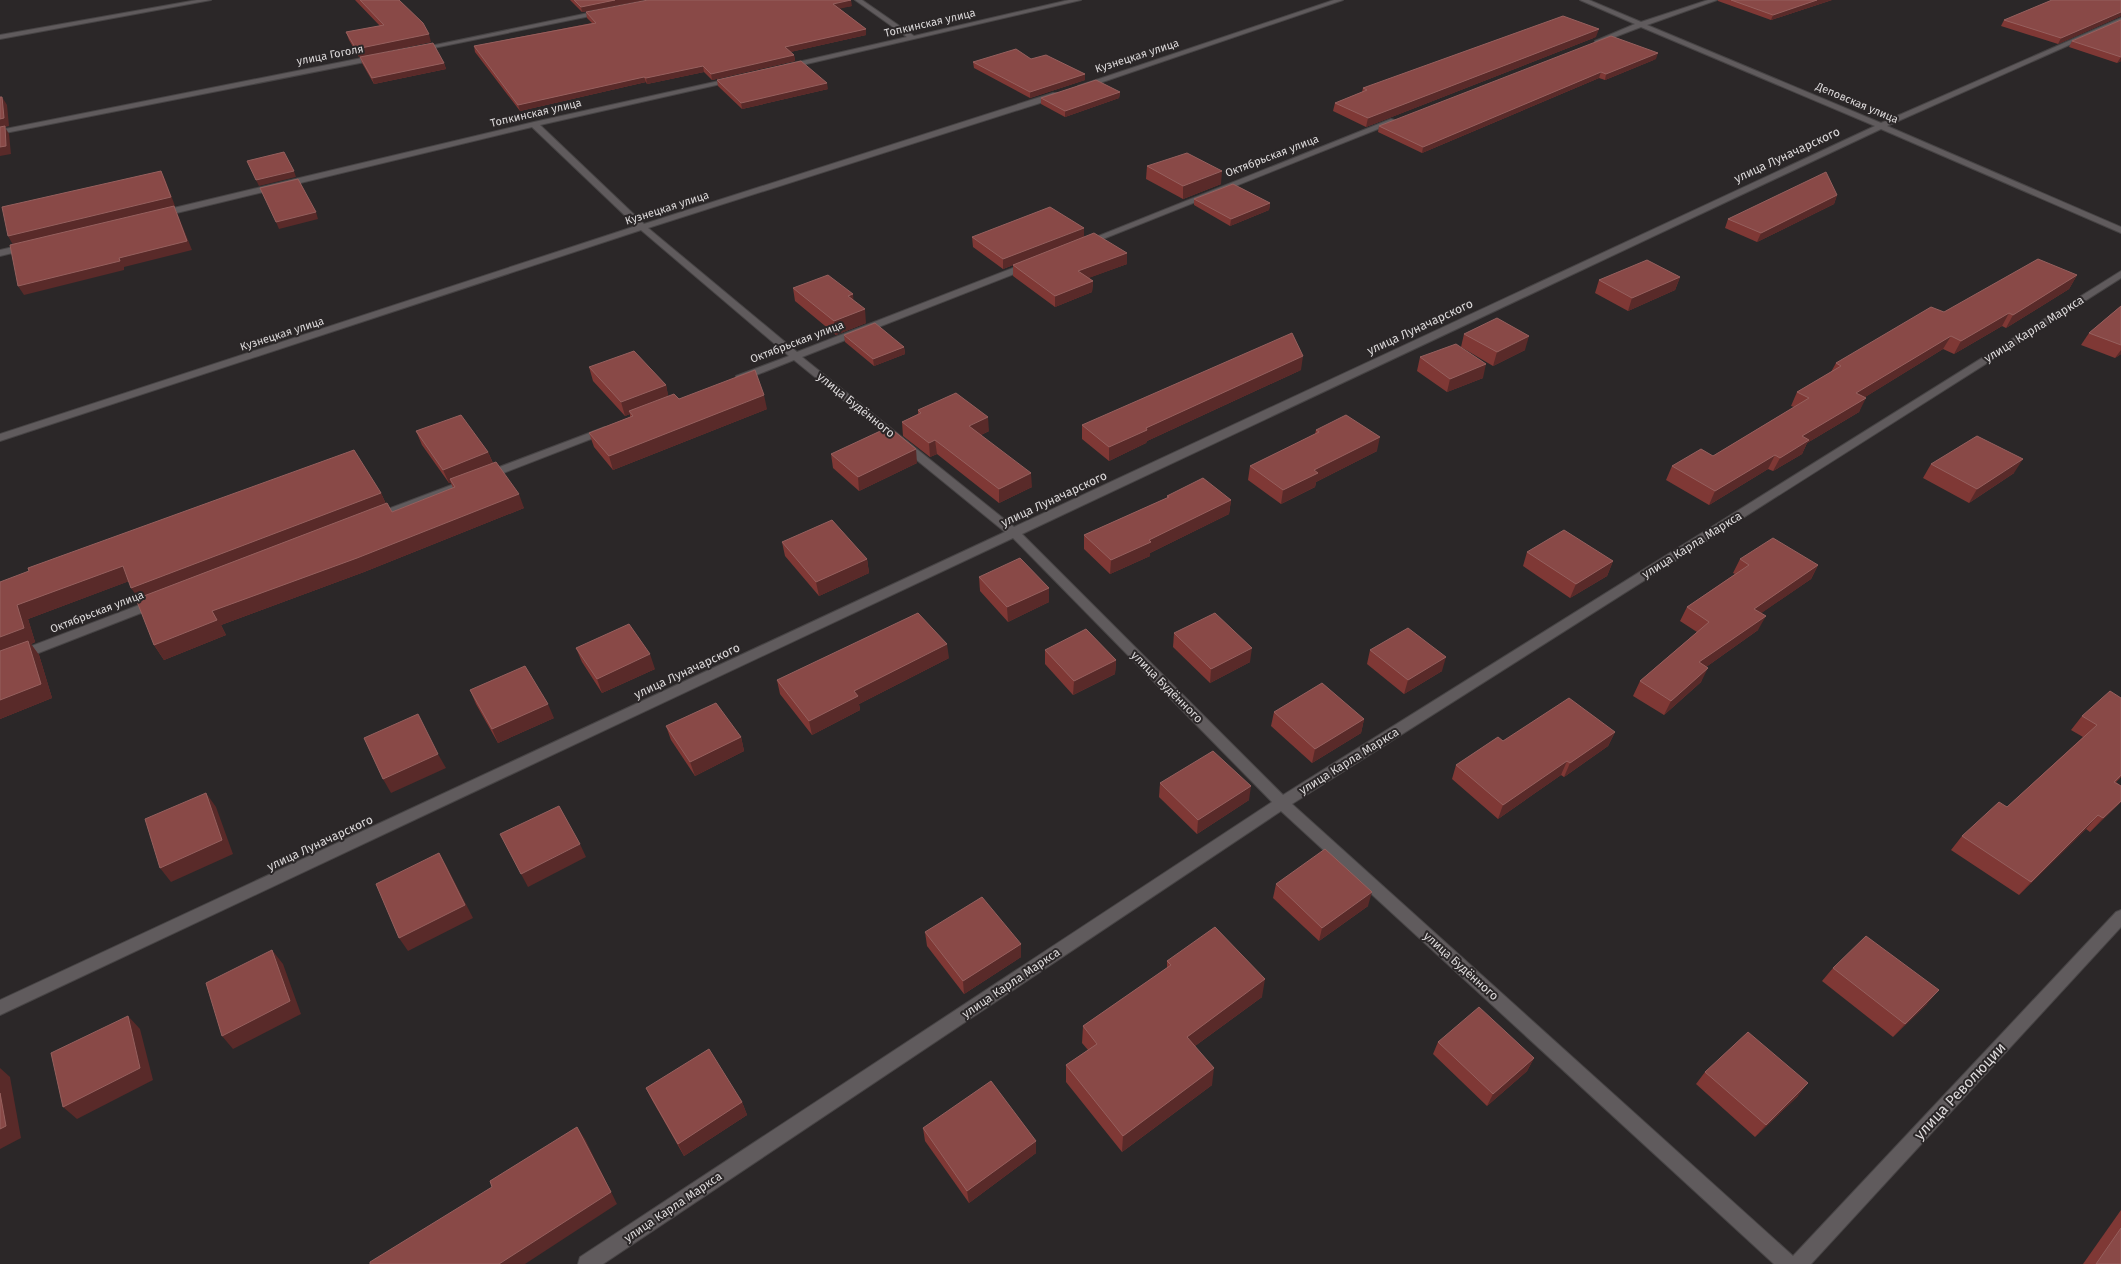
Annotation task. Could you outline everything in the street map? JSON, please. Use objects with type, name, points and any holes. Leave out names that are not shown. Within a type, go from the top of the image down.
[{"type":"street","points":[[0,37],[208,0]]},
{"type":"street","points":[[858,0],[913,38]]},
{"type":"street","name":"Топкинская улица","points":[[777,69],[1078,0]]},
{"type":"street","name":"Кузнецкая улица","points":[[1075,88],[1340,0]]},
{"type":"street","name":"Деповская улица","points":[[1583,0],[2121,230]]},
{"type":"street","points":[[1584,47],[1639,25],[1714,0]]},
{"type":"street","points":[[410,50],[616,10]]},
{"type":"street","name":"улица Луначарского","points":[[0,1008],[1881,126],[2121,20]]},
{"type":"street","name":"улица Гоголя","points":[[0,132],[381,56]]},
{"type":"street","name":"Топкинская улица","points":[[155,216],[534,124],[738,78]]},
{"type":"street","name":"Кузнецкая улица","points":[[0,438],[642,227],[1066,91]]},
{"type":"street","name":"Октябрьская улица","points":[[1074,247],[1407,116]]},
{"type":"street","name":"улица Будённого","points":[[534,124],[642,227],[795,356],[1014,533],[1282,803],[1788,1264]]},
{"type":"street","points":[[0,253],[39,244]]},
{"type":"street","name":"Октябрьская улица","points":[[730,381],[1036,262]]},
{"type":"street","name":"улица Карла Маркса","points":[[587,1264],[1282,803],[2121,274]]},
{"type":"street","points":[[370,520],[610,428]]},
{"type":"street","name":"Октябрьская улица","points":[[0,662],[166,598]]},
{"type":"street","name":"улица Революции","points":[[1798,1264],[2121,917]]},
{"type":"building","points":[[360,0],[399,0],[423,23],[429,34],[356,49],[346,32],[384,25]]},
{"type":"building","points":[[574,0],[615,0],[581,7]]},
{"type":"building","points":[[648,0],[851,0],[833,4],[866,29],[785,47],[794,55],[711,74],[703,66],[518,105],[474,46],[596,23],[586,12]]},
{"type":"building","points":[[1731,0],[1817,0],[1773,15]]},
{"type":"building","points":[[2052,0],[2121,0],[2121,12],[2061,38],[2004,20]]},
{"type":"building","points":[[1563,16],[1599,29],[1368,118],[1335,103],[1367,90],[1363,88]]},
{"type":"building","points":[[2121,20],[2121,57],[2072,41]]},
{"type":"building","points":[[1611,36],[1658,53],[1606,74],[1601,72],[1423,147],[1379,126]]},
{"type":"building","points":[[433,43],[444,63],[372,78],[360,57]]},
{"type":"building","points":[[1016,49],[1031,59],[1046,55],[1085,74],[1030,92],[973,62]]},
{"type":"building","points":[[801,61],[827,83],[741,103],[717,80]]},
{"type":"building","points":[[1096,80],[1120,92],[1065,111],[1041,98]]},
{"type":"building","points":[[0,97],[2,97],[4,118],[0,119]]},
{"type":"building","points":[[5,126],[6,146],[0,147],[0,127]]},
{"type":"building","points":[[284,152],[294,171],[256,180],[247,161]]},
{"type":"building","points":[[1187,153],[1222,171],[1183,186],[1147,166]]},
{"type":"building","points":[[161,171],[171,197],[8,236],[2,207]]},
{"type":"building","points":[[1826,172],[1837,195],[1761,233],[1728,219]]},
{"type":"building","points":[[298,179],[316,212],[276,222],[260,188]]},
{"type":"building","points":[[1233,184],[1270,203],[1231,219],[1194,199]]},
{"type":"building","points":[[174,206],[187,241],[119,258],[120,261],[18,286],[10,245]]},
{"type":"building","points":[[1050,207],[1084,228],[1003,259],[972,237]]},
{"type":"building","points":[[1094,233],[1127,253],[1078,271],[1093,281],[1055,296],[1013,265]]},
{"type":"building","points":[[2038,259],[2077,275],[2013,315],[2009,313],[1961,341],[1951,336],[1856,393],[1866,398],[1802,436],[1809,440],[1780,458],[1775,455],[1715,491],[1672,466],[1701,449],[1713,456],[1809,398],[1797,392],[1841,366],[1836,363],[1931,307],[1944,312]]},
{"type":"building","points":[[1647,260],[1680,277],[1632,298],[1599,280]]},
{"type":"building","points":[[828,275],[853,294],[848,296],[865,309],[834,321],[793,288]]},
{"type":"building","points":[[2121,306],[2121,345],[2089,333]]},
{"type":"building","points":[[1497,318],[1529,336],[1497,352],[1464,334]]},
{"type":"building","points":[[875,323],[904,347],[873,359],[844,335]]},
{"type":"building","points":[[1292,333],[1303,356],[1109,447],[1082,425]]},
{"type":"building","points":[[1456,344],[1486,364],[1450,379],[1420,357]]},
{"type":"building","points":[[634,351],[666,385],[621,402],[589,367]]},
{"type":"building","points":[[755,370],[764,395],[609,456],[589,433],[633,416],[629,411],[674,394],[679,399]]},
{"type":"building","points":[[956,393],[988,417],[969,426],[1031,473],[999,489],[935,440],[929,443],[902,422],[921,413],[918,410]]},
{"type":"building","points":[[461,415],[488,452],[443,470],[416,431]]},
{"type":"building","points":[[1346,415],[1380,437],[1314,470],[1318,473],[1283,490],[1250,466],[1319,432],[1316,430]]},
{"type":"building","points":[[889,427],[916,449],[858,477],[831,454]]},
{"type":"building","points":[[1977,436],[2023,459],[1977,489],[1931,464]]},
{"type":"building","points":[[354,450],[381,493],[131,588],[123,566],[17,605],[24,628],[0,637],[0,582],[29,571],[28,568]]},
{"type":"building","points":[[496,462],[519,494],[357,558],[212,611],[217,620],[154,645],[136,599],[387,503],[392,512],[455,487],[450,479]]},
{"type":"building","points":[[1203,478],[1231,500],[1149,540],[1151,542],[1111,560],[1084,535],[1169,497],[1167,496]]},
{"type":"building","points":[[832,520],[867,559],[816,582],[782,542]]},
{"type":"building","points":[[1564,530],[1613,561],[1576,584],[1527,552]]},
{"type":"building","points":[[1773,538],[1818,565],[1754,609],[1766,616],[1699,662],[1708,668],[1671,701],[1640,681],[1709,622],[1687,607],[1749,565],[1740,559]]},
{"type":"building","points":[[1020,558],[1049,588],[1007,607],[979,577]]},
{"type":"building","points":[[918,613],[947,644],[854,691],[858,696],[809,721],[777,680]]},
{"type":"building","points":[[1215,613],[1252,648],[1211,669],[1174,633]]},
{"type":"building","points":[[629,624],[650,654],[597,679],[576,648]]},
{"type":"building","points":[[1408,628],[1446,657],[1408,680],[1370,650]]},
{"type":"building","points":[[1086,629],[1116,660],[1074,681],[1045,650]]},
{"type":"building","points":[[28,641],[41,684],[0,700],[0,651]]},
{"type":"building","points":[[525,666],[548,704],[492,729],[470,690]]},
{"type":"building","points":[[1322,683],[1364,719],[1315,749],[1274,712]]},
{"type":"building","points":[[2110,691],[2121,698],[2121,775],[2114,782],[2121,786],[2121,801],[2103,818],[2098,815],[2031,882],[1962,836],[1999,802],[2007,807],[2097,725],[2082,716]]},
{"type":"building","points":[[1569,698],[1615,732],[1570,763],[1567,761],[1503,805],[1456,765],[1498,737],[1503,741]]},
{"type":"building","points":[[716,703],[741,737],[690,762],[666,726]]},
{"type":"building","points":[[418,714],[438,754],[383,779],[364,738]]},
{"type":"building","points":[[1213,751],[1251,786],[1198,820],[1160,783]]},
{"type":"building","points":[[206,793],[222,840],[160,868],[145,819]]},
{"type":"building","points":[[559,806],[580,844],[521,874],[500,834]]},
{"type":"building","points":[[1325,849],[1372,892],[1322,928],[1276,884]]},
{"type":"building","points":[[439,853],[465,905],[399,938],[376,884]]},
{"type":"building","points":[[982,897],[1021,944],[963,981],[925,932]]},
{"type":"building","points":[[1215,927],[1265,979],[1187,1037],[1214,1068],[1123,1136],[1066,1065],[1097,1044],[1083,1026],[1171,965],[1167,961]]},
{"type":"building","points":[[1866,936],[1939,990],[1905,1024],[1833,968]]},
{"type":"building","points":[[272,950],[290,1001],[222,1036],[206,983]]},
{"type":"building","points":[[1479,1007],[1534,1058],[1493,1094],[1438,1042]]},
{"type":"building","points":[[128,1016],[140,1068],[63,1107],[51,1053]]},
{"type":"building","points":[[1748,1032],[1808,1083],[1766,1125],[1705,1072]]},
{"type":"building","points":[[709,1049],[742,1102],[678,1144],[646,1088]]},
{"type":"building","points":[[991,1081],[1036,1141],[967,1191],[923,1128]]},
{"type":"building","points":[[0,1093],[6,1126],[0,1129]]},
{"type":"building","points":[[577,1127],[611,1192],[499,1264],[370,1264],[370,1262],[492,1187],[490,1181]]},
{"type":"building","points":[[2121,1228],[2121,1264],[2096,1264]]}]
